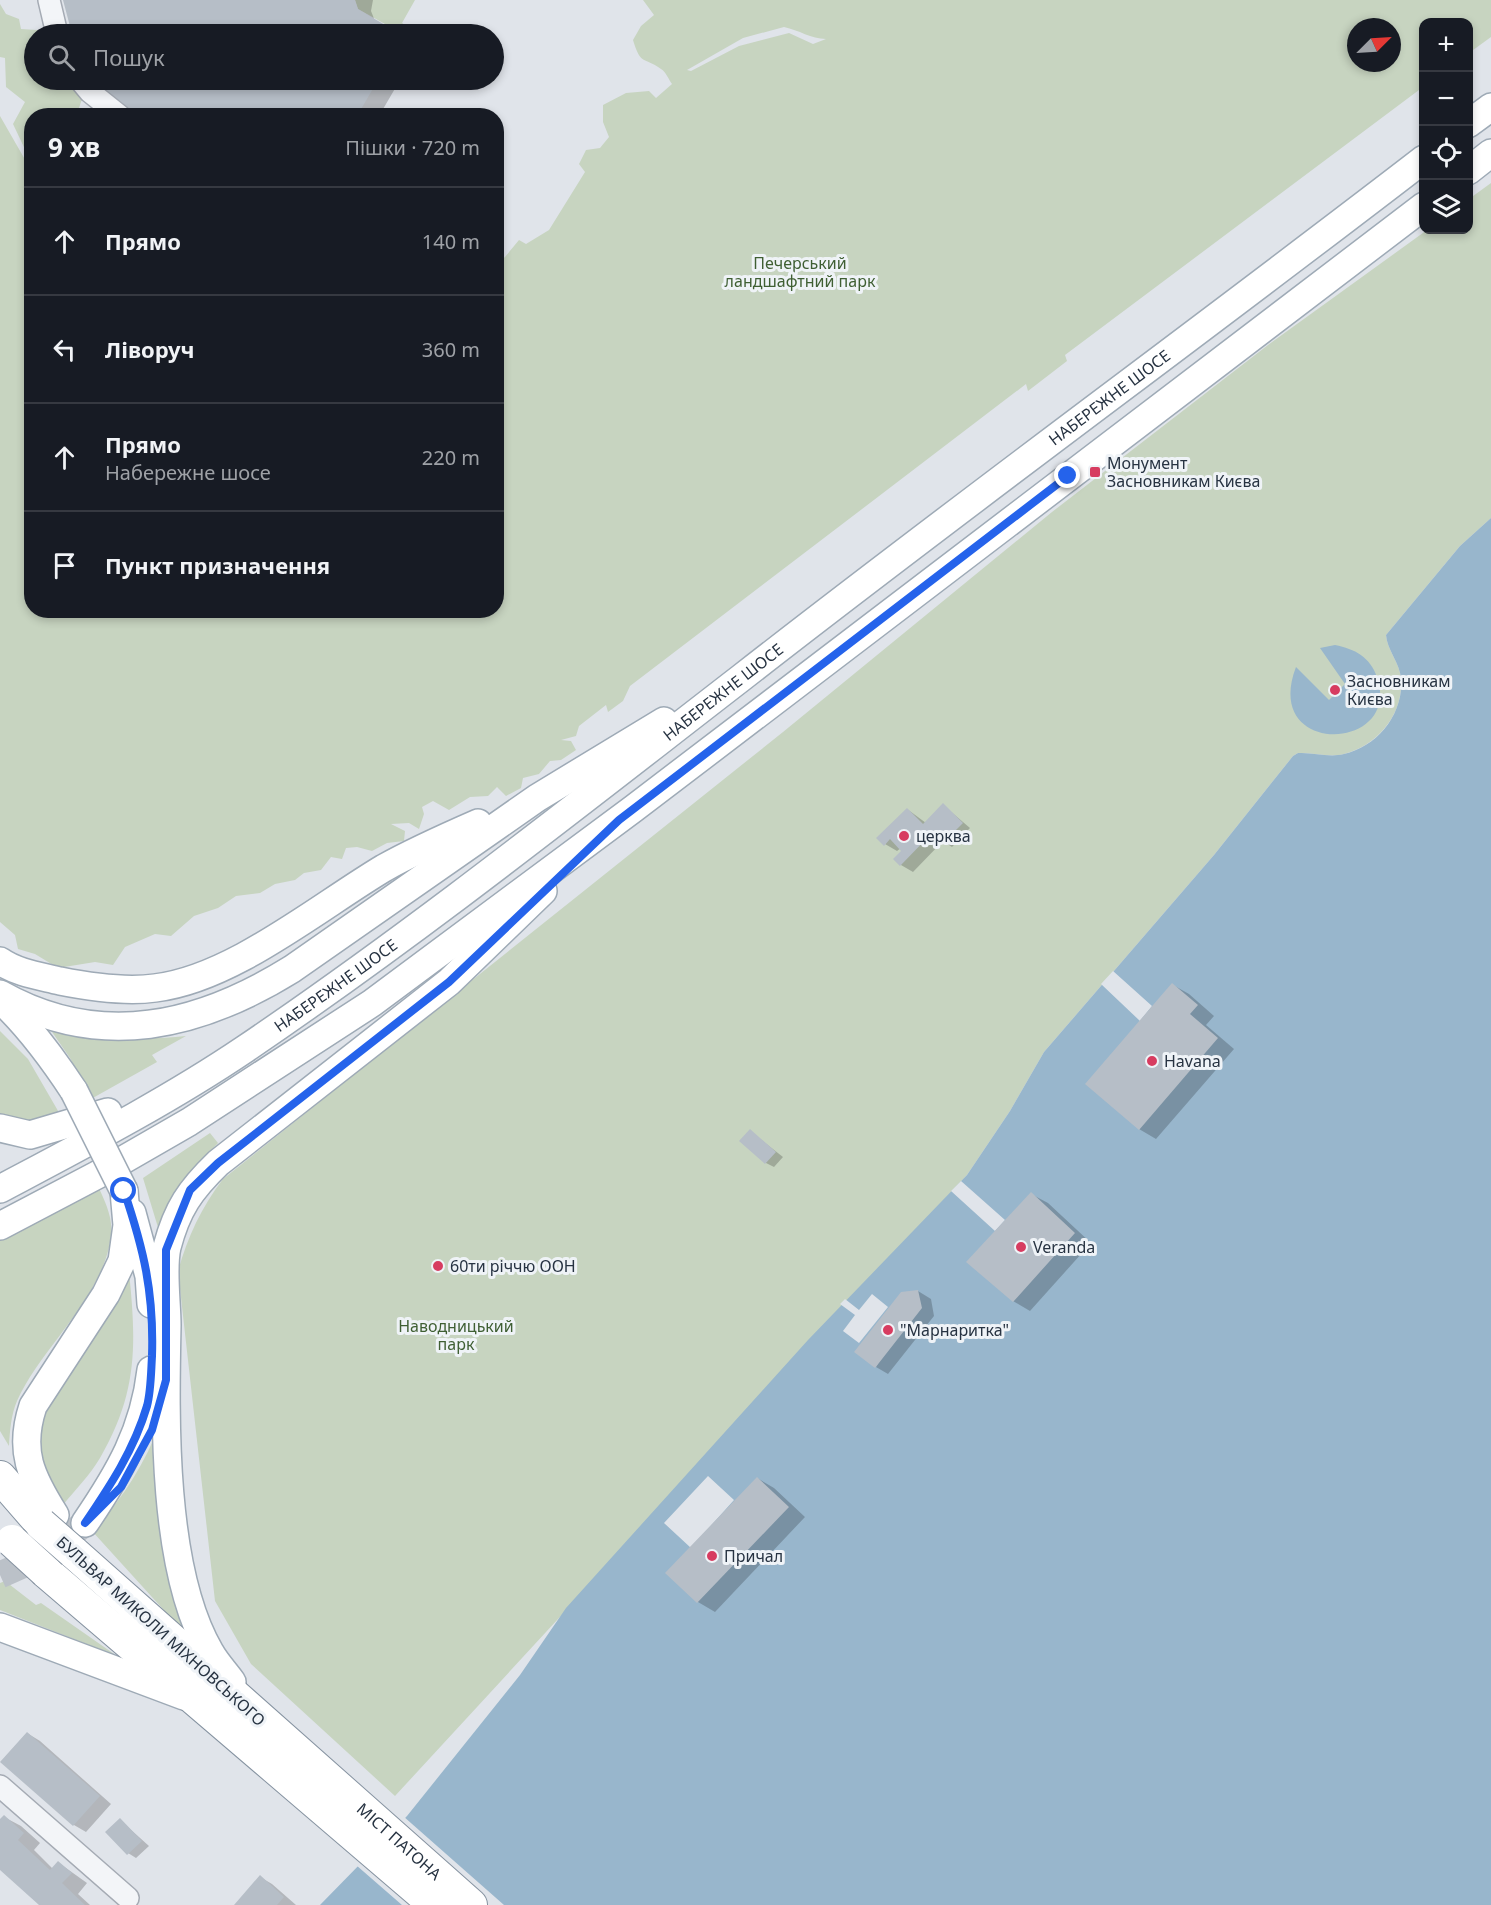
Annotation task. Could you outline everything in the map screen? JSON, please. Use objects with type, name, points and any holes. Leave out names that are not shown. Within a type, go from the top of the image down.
[{"type":"highway","name":"БУЛЬВАР МИКОЛИ МІХНОВСЬКОГО","points":[[0,1476],[48,1519],[79,1541],[125,1600],[261,1722],[321,1789]]},
{"type":"highway","name":"БУЛЬВАР МИКОЛИ МІХНОВСЬКОГО","points":[[6,1534],[46,1572],[201,1704],[321,1789]]},
{"type":"highway","name":"МІСТ ПАТОНА","points":[[321,1789],[435,1905]]},
{"type":"highway","name":"МІСТ ПАТОНА","points":[[321,1789],[471,1905]]},
{"type":"main road","points":[[1473,120],[1491,107]]},
{"type":"main road","points":[[1473,167],[1491,153]]},
{"type":"main road","name":"НАБЕРЕЖНЕ ШОСЕ","points":[[0,1189],[89,1142],[243,1050],[452,902],[976,497],[1186,342],[1419,163]]},
{"type":"main road","name":"НАБЕРЕЖНЕ ШОСЕ","points":[[0,1226],[97,1175],[178,1128],[335,1029],[619,820],[1419,210]]},
{"type":"main road","points":[[0,994],[65,1020],[123,1028],[167,1024],[222,1006],[258,990],[292,969],[537,798],[742,676]]},
{"type":"main road","points":[[0,961],[25,973],[78,985],[130,989],[155,988],[186,982],[241,958],[386,867],[432,843],[537,798]]},
{"type":"main road","points":[[261,1722],[210,1652],[182,1577],[172,1509],[166,1380],[166,1250],[190,1190],[218,1163],[449,982],[619,820]]},
{"type":"main road","points":[[0,1000],[24,1022],[46,1048],[74,1091],[124,1191],[140,1237],[149,1276],[153,1327],[147,1405],[117,1476],[79,1541]]},
{"type":"main road","points":[[0,1019],[30,1045],[74,1091]]},
{"type":"main road","points":[[0,1128],[30,1135],[49,1131],[178,1090]]},
{"type":"main road","points":[[48,1519],[34,1482],[28,1457],[28,1421],[33,1406],[106,1294],[122,1261],[127,1225],[124,1191]]},
{"type":"main road","points":[[79,1541],[132,1471],[152,1430],[166,1380]]},
{"type":"main road","points":[[0,1627],[92,1660],[201,1704]]},
{"type":"street","points":[[49,0],[55,24]]},
{"type":"street","points":[[88,90],[110,108]]},
{"type":"street","points":[[0,1786],[128,1898]]},
{"type":"green space","points":[[355,0],[415,0],[404,24],[385,24],[358,9]]},
{"type":"green space","name":"Печерський ландшафтний парк","points":[[643,0],[1491,0],[1491,37],[1473,50],[1473,18],[1419,18],[1419,90],[1065,355],[1067,361],[1028,391],[1026,384],[630,686],[623,701],[608,712],[606,705],[579,726],[576,736],[561,740],[571,741],[576,750],[561,760],[550,761],[539,774],[523,778],[521,788],[506,796],[497,787],[488,796],[470,797],[449,810],[433,801],[422,807],[424,814],[419,829],[409,823],[391,824],[405,831],[404,841],[387,843],[372,851],[357,847],[346,848],[342,859],[331,857],[321,870],[304,873],[295,880],[275,884],[260,893],[236,896],[218,908],[194,916],[171,936],[155,934],[125,947],[113,965],[95,962],[58,968],[35,954],[18,949],[15,935],[0,922],[0,116],[24,158],[24,618],[504,618],[504,258],[519,240],[526,244],[549,230],[585,172],[579,164],[586,150],[600,148],[609,137],[603,122],[603,105],[626,93],[649,91],[656,98],[672,84],[663,70],[638,54],[633,40],[641,26],[654,15]],"holes":[[[784,27],[815,38],[826,39],[813,44],[789,33],[739,46],[691,71],[687,70],[743,38]]]},
{"type":"green space","points":[[0,4],[6,14],[19,19],[21,29],[24,29],[24,90],[78,90],[83,96],[79,108],[24,108],[24,147],[13,124],[25,102],[6,87],[5,58],[0,57]]},
{"type":"green space","name":"Наводницький парк","points":[[1491,183],[1491,518],[1460,546],[1386,635],[1398,667],[1401,692],[1393,716],[1386,727],[1367,744],[1344,754],[1298,753],[1293,756],[1214,855],[1044,1052],[1010,1111],[967,1175],[395,1796],[251,1664],[215,1601],[178,1271],[196,1223],[215,1190],[223,1179],[783,732],[1052,512],[1268,345],[1421,234],[1473,234],[1473,196]]},
{"type":"green space","points":[[50,1029],[118,1037],[186,1036],[152,1055],[157,1062],[91,1099],[70,1058]]},
{"type":"green space","points":[[0,1031],[28,1059],[61,1116],[42,1123],[0,1122]]},
{"type":"green space","points":[[210,1133],[218,1143],[189,1174],[160,1234],[143,1178]]},
{"type":"green space","points":[[98,1186],[111,1222],[107,1256],[98,1278],[85,1299],[41,1361],[17,1401],[10,1428],[9,1446],[0,1431],[0,1239]]},
{"type":"green space","points":[[128,1262],[133,1315],[129,1386],[113,1433],[100,1458],[63,1505],[37,1471],[41,1407]]},
{"type":"green space","points":[[160,1424],[196,1640],[171,1618],[92,1531],[131,1481],[147,1454]]},
{"type":"green space","points":[[5,1581],[36,1605],[41,1603],[117,1656],[0,1610],[0,1583]]},
{"type":"water","points":[[1491,518],[1491,1905],[320,1905],[407,1816],[520,1675],[566,1608],[808,1340],[967,1175],[1010,1111],[1044,1052],[1214,855],[1293,756],[1298,753],[1344,754],[1367,744],[1386,727],[1398,704],[1401,679],[1386,635],[1460,546]]},
{"type":"water","points":[[1335,645],[1361,655],[1370,664],[1377,677],[1380,702],[1370,720],[1354,731],[1333,734],[1313,730],[1298,718],[1290,697],[1296,667],[1329,700],[1345,684],[1320,648]]},
{"type":"pier","points":[[1113,971],[1152,1006],[1140,1021],[1101,984]]},
{"type":"pier","points":[[961,1181],[1005,1220],[995,1231],[951,1191]]},
{"type":"pier","points":[[872,1294],[888,1307],[859,1343],[843,1331],[855,1315],[840,1304],[845,1299],[859,1310]]},
{"type":"pier","points":[[708,1476],[734,1500],[691,1548],[664,1523]]},
{"type":"pier","points":[[403,1816],[504,1905],[402,1905],[356,1865]]},
{"type":"building","points":[[63,0],[355,0],[358,9],[383,24],[69,24]]},
{"type":"building","points":[[104,90],[372,90],[362,108],[121,108]]},
{"type":"building","name":"церква","points":[[943,803],[963,823],[943,843],[932,833],[900,866],[893,859],[901,851],[890,839],[884,846],[876,838],[907,808],[923,824]]},
{"type":"building","name":"Havana","points":[[1172,983],[1198,1005],[1190,1014],[1218,1038],[1139,1130],[1085,1084]]},
{"type":"building","points":[[750,1129],[776,1152],[765,1164],[739,1141]]},
{"type":"building","name":"Veranda","points":[[1031,1192],[1075,1233],[1013,1302],[966,1262]]},
{"type":"building","name":"\"Марнаритка\"","points":[[918,1290],[922,1308],[875,1368],[854,1352],[901,1292]]},
{"type":"building","name":"Причал","points":[[757,1477],[789,1507],[697,1603],[665,1573]]},
{"type":"building","points":[[27,1732],[100,1796],[73,1826],[0,1762]]},
{"type":"building","points":[[4,1815],[24,1833],[18,1840],[50,1870],[58,1861],[72,1873],[62,1883],[85,1905],[39,1905],[0,1870],[0,1819]]},
{"type":"building","points":[[120,1818],[142,1841],[127,1855],[105,1832]]},
{"type":"building","points":[[260,1875],[284,1897],[277,1905],[234,1905]]},
{"type":"tunnel","points":[[0,1575],[45,1555],[85,1523]]},
{"type":"place","name":"Монумент Засновникам Києва","points":[[1095,472]]},
{"type":"place","name":"Засновникам Києва","points":[[1335,690]]},
{"type":"place","name":"церква","points":[[904,836]]},
{"type":"place","name":"Havana","points":[[1152,1061]]},
{"type":"place","name":"Veranda","points":[[1021,1247]]},
{"type":"place","name":"60ти річчю ООН","points":[[438,1266]]},
{"type":"place","name":"\"Марнаритка\"","points":[[888,1330]]},
{"type":"place","name":"Причал","points":[[712,1556]]},
{"type":"route","points":[[124,1191],[140,1237],[149,1276],[153,1327],[147,1405],[117,1476],[85,1523],[121,1487],[132,1471],[152,1430],[166,1380],[166,1250],[190,1190],[218,1163],[449,982],[619,820],[723,738],[1068,476]]}]
